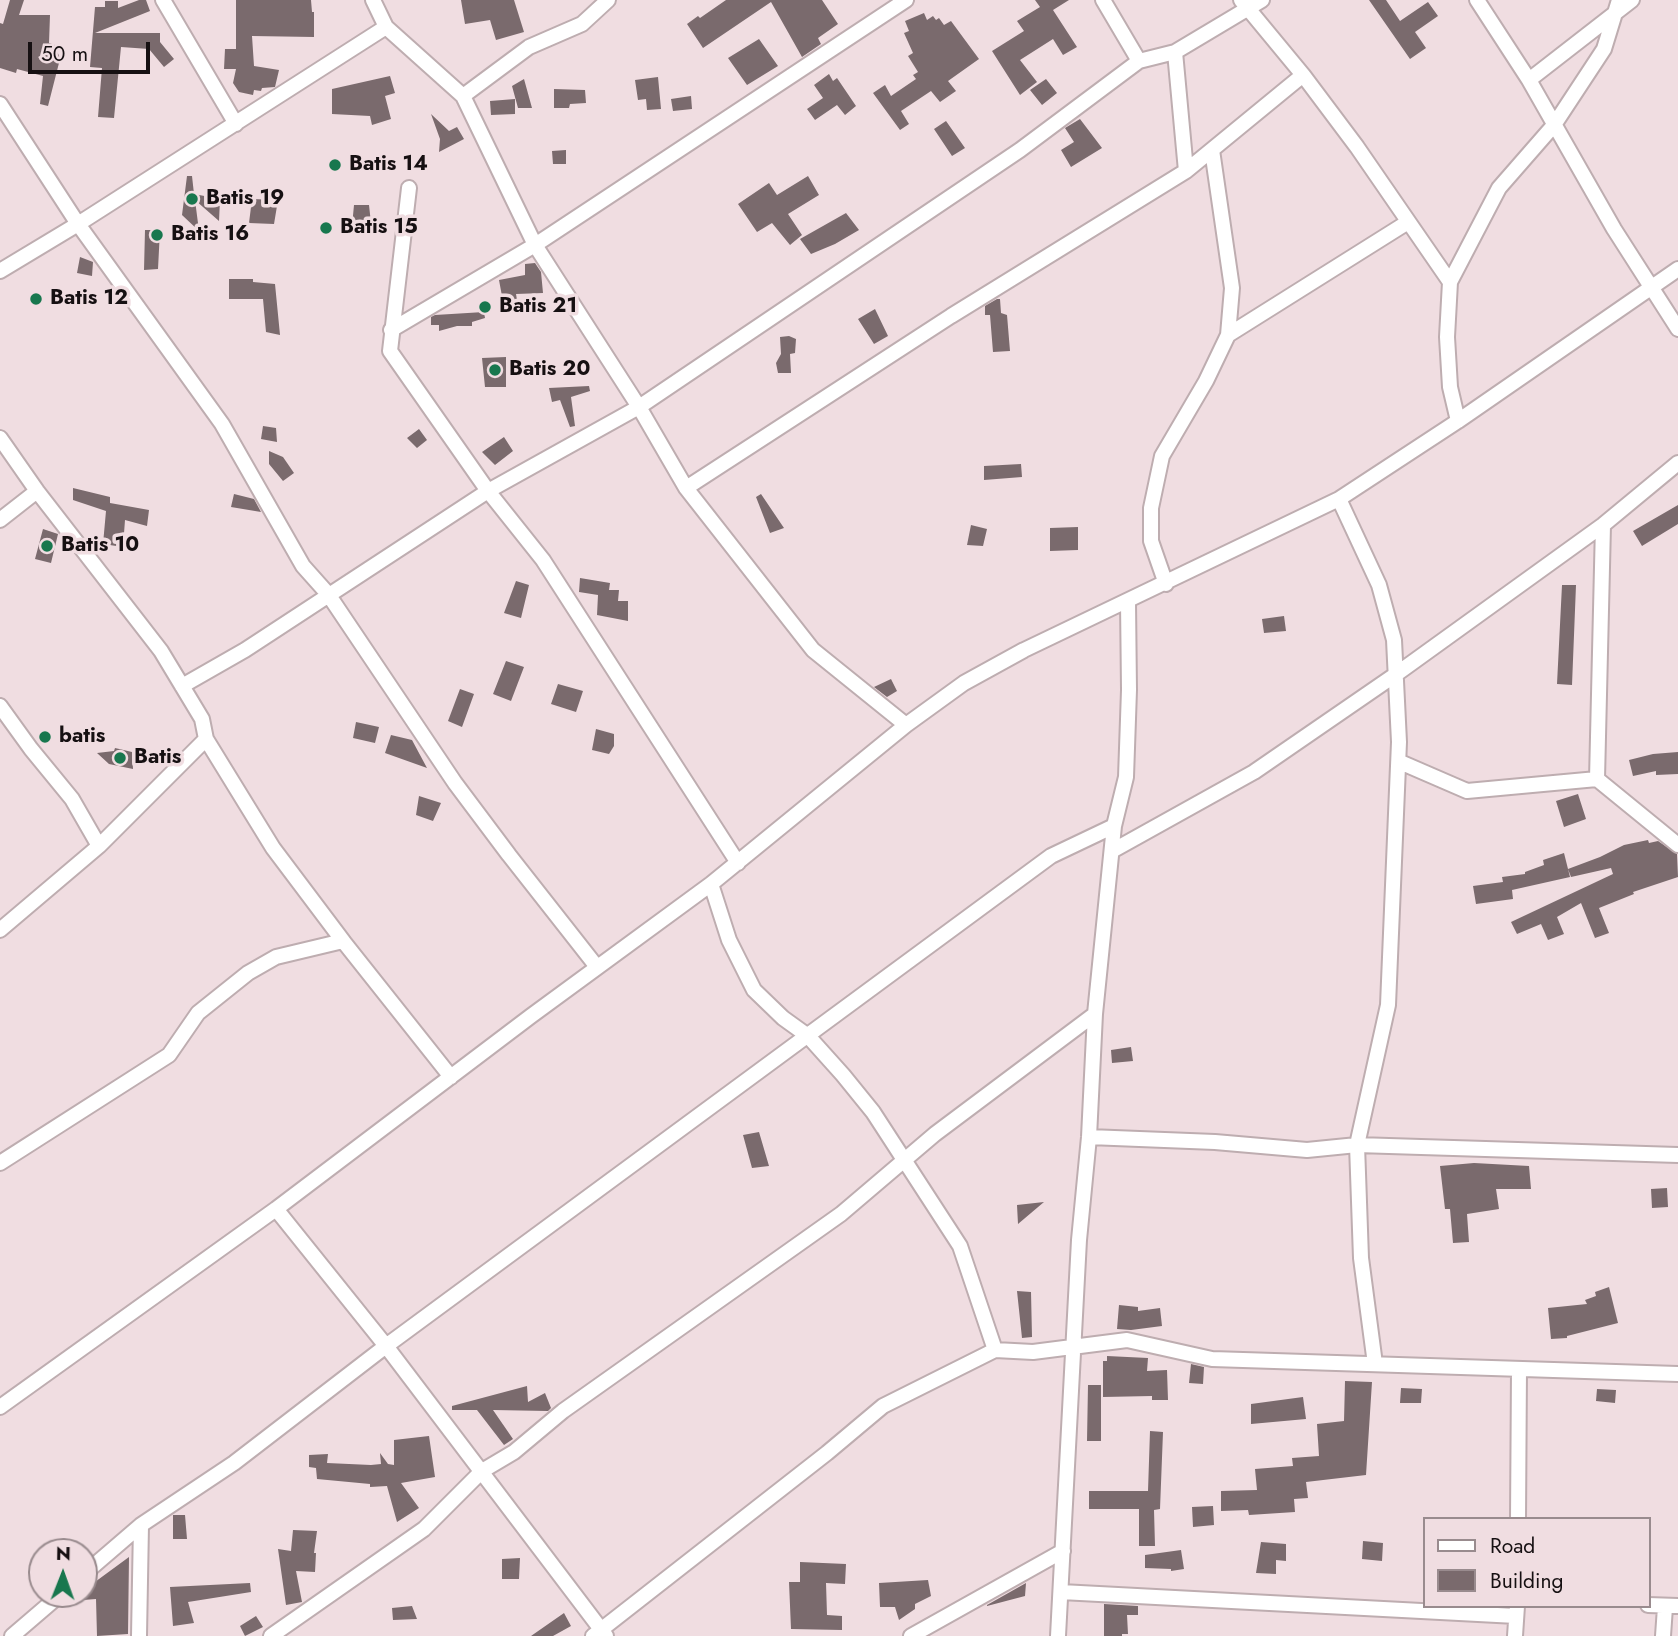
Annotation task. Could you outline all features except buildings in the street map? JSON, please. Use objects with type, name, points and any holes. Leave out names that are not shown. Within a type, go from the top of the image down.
[{"type":"street","points":[[163,0],[236,124]]},
{"type":"street","points":[[373,0],[386,27],[463,96],[535,245],[639,407],[686,488],[813,650],[906,725]]},
{"type":"street","points":[[463,96],[529,47],[582,24],[608,0]]},
{"type":"street","points":[[391,330],[535,245],[906,0]]},
{"type":"street","points":[[1103,0],[1139,61]]},
{"type":"street","points":[[182,686],[245,650],[488,491],[639,407],[1020,150],[1139,61],[1175,52],[1245,4],[1262,0]]},
{"type":"street","points":[[1476,0],[1529,80],[1614,229],[1678,329]]},
{"type":"street","points":[[1529,80],[1617,7],[1632,0]]},
{"type":"street","points":[[1245,4],[1357,147],[1450,282]]},
{"type":"street","points":[[1458,421],[1450,387],[1447,337],[1450,282],[1499,188],[1554,125],[1604,49],[1617,7]]},
{"type":"street","points":[[0,271],[386,27]]},
{"type":"street","points":[[1175,52],[1186,171]]},
{"type":"street","points":[[686,488],[951,316],[1186,171],[1303,75]]},
{"type":"street","points":[[0,104],[78,223],[222,424],[303,566],[328,594],[455,783],[597,967]]},
{"type":"street","points":[[1166,584],[1151,541],[1151,508],[1162,456],[1206,381],[1228,335],[1232,289],[1212,150]]},
{"type":"street","points":[[409,188],[390,351],[488,491],[543,560],[738,863]]},
{"type":"street","points":[[1228,335],[1408,222]]},
{"type":"street","points":[[0,1407],[276,1209],[711,884],[906,725],[964,683],[1024,650],[1339,499],[1458,421],[1678,269]]},
{"type":"street","points":[[0,439],[161,651],[202,719],[206,739],[273,849],[452,1077]]},
{"type":"street","points":[[1112,851],[1254,772],[1395,675],[1603,525],[1678,463]]},
{"type":"street","points":[[0,520],[37,491]]},
{"type":"street","points":[[1339,499],[1379,585],[1394,640],[1400,762],[1388,1005],[1357,1145],[1362,1258],[1375,1364]]},
{"type":"street","points":[[1597,779],[1603,525]]},
{"type":"street","points":[[1058,1636],[1079,1240],[1089,1137],[1095,1014],[1114,827],[1126,777],[1128,602]]},
{"type":"street","points":[[0,706],[72,799],[99,846]]},
{"type":"street","points":[[0,930],[99,846],[206,739]]},
{"type":"street","points":[[1400,762],[1467,791],[1597,779],[1678,845]]},
{"type":"street","points":[[98,1562],[141,1525],[234,1463],[386,1346],[1051,856],[1114,827]]},
{"type":"street","points":[[711,884],[729,940],[754,990],[783,1018],[808,1035],[873,1112],[960,1246],[995,1350]]},
{"type":"street","points":[[0,1163],[169,1055],[198,1013],[248,973],[276,957],[343,941]]},
{"type":"street","points":[[271,1636],[424,1530],[482,1471],[514,1452],[563,1411],[841,1214],[935,1134],[1095,1014]]},
{"type":"street","points":[[1089,1137],[1215,1142],[1307,1150],[1357,1145],[1678,1155]]},
{"type":"street","points":[[276,1209],[482,1471],[600,1634],[883,1406],[995,1350],[1033,1352],[1127,1340],[1212,1359],[1678,1374]]},
{"type":"street","points":[[1518,1517],[1519,1370]]},
{"type":"street","points":[[138,1636],[141,1525]]},
{"type":"street","points":[[911,1636],[1063,1551]]},
{"type":"street","points":[[1061,1592],[1422,1607]]},
{"type":"street","points":[[1650,1605],[1672,1606],[1663,1636]]},
{"type":"street","points":[[12,1636],[45,1608]]},
{"type":"street","points":[[1445,1608],[1517,1611],[1515,1636]]},
{"type":"place","name":"Batis 14","points":[[335,165]]},
{"type":"place","name":"Batis 19","points":[[192,199]]},
{"type":"place","name":"Batis 15","points":[[326,228]]},
{"type":"place","name":"Batis 16","points":[[157,235]]},
{"type":"place","name":"Batis 12","points":[[36,299]]},
{"type":"place","name":"Batis 21","points":[[485,307]]},
{"type":"place","name":"Batis 20","points":[[495,370]]},
{"type":"place","name":"Batis 10","points":[[47,546]]},
{"type":"place","name":"batis","points":[[45,737]]},
{"type":"place","name":"Batis","points":[[120,758]]}]
